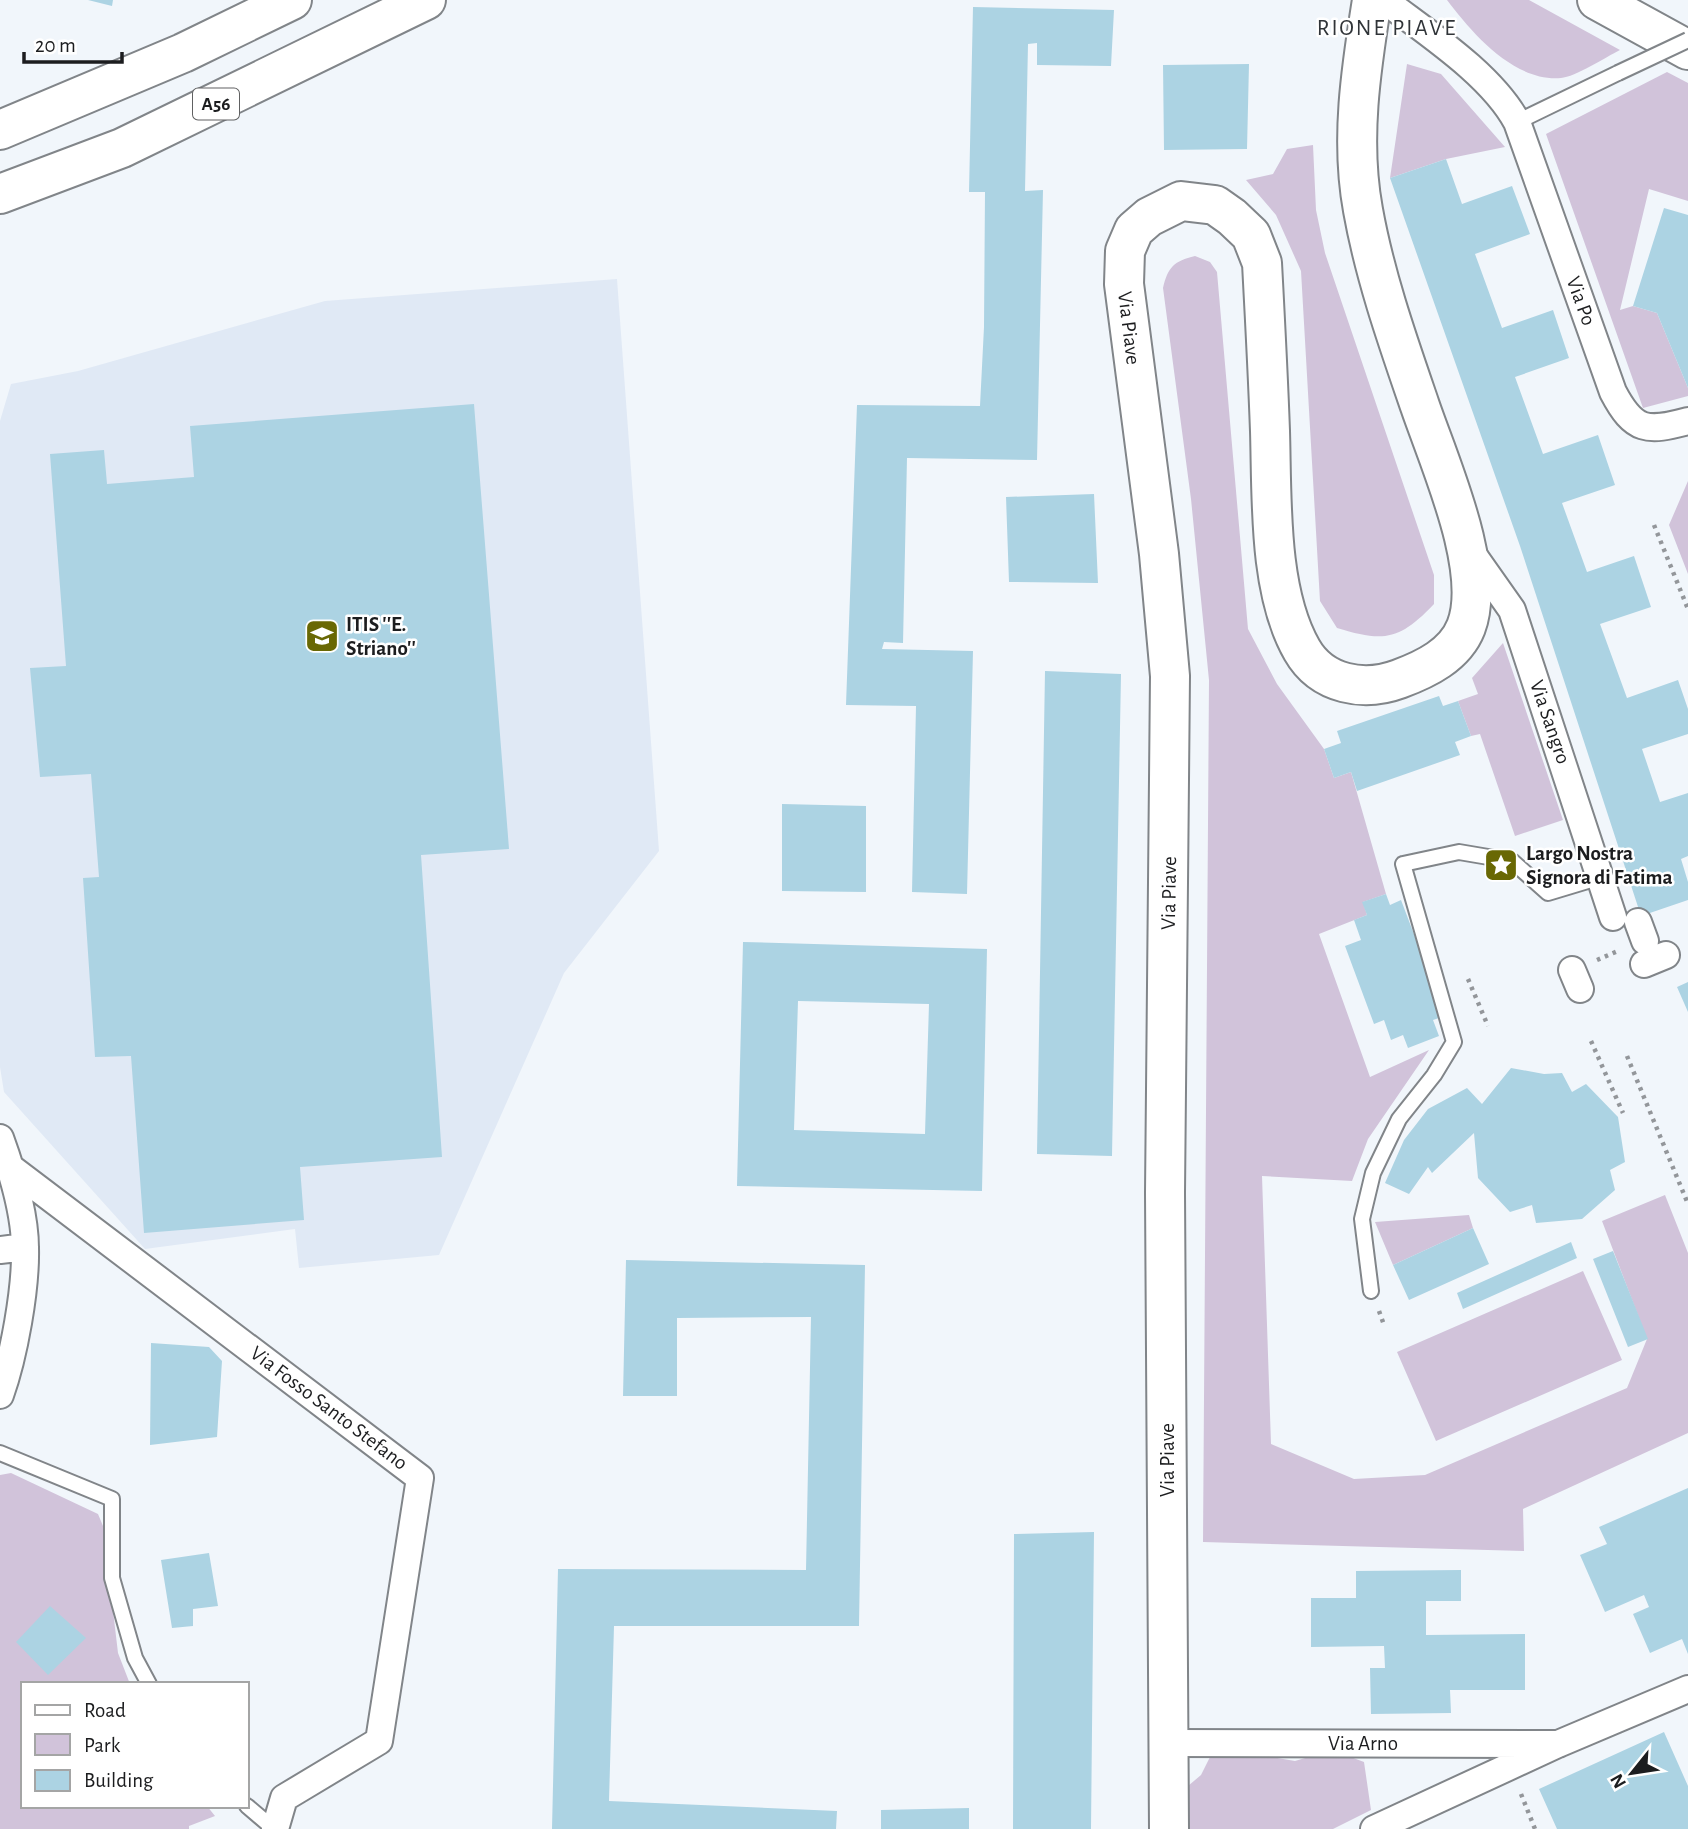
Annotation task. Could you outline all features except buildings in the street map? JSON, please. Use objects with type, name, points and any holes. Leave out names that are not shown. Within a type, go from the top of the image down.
[{"type":"main road","points":[[0,130],[183,53],[292,0]]},
{"type":"main road","name":"A56","points":[[0,194],[122,148],[426,0]]},
{"type":"main road","name":"Via Piave","points":[[1169,1829],[1166,1177],[1170,676],[1159,554],[1124,284],[1125,251],[1134,230],[1167,207],[1181,201],[1215,205],[1251,234],[1262,263],[1273,519],[1283,601],[1303,652],[1315,667],[1331,678],[1351,685],[1372,686],[1406,676],[1444,657],[1465,630],[1471,607],[1472,580],[1455,504],[1380,284],[1362,207],[1356,111],[1371,0]]},
{"type":"main road","points":[[1597,0],[1688,50]]},
{"type":"street","name":"Via Po","points":[[1384,0],[1484,81],[1506,103],[1517,122],[1613,392],[1625,415],[1642,427],[1659,429],[1688,421]]},
{"type":"street","name":"Via Sangro","points":[[1462,539],[1513,610],[1601,877],[1646,947]]},
{"type":"street","points":[[0,1138],[11,1168],[13,1249],[12,1362],[0,1395]]},
{"type":"street","name":"Via Fosso Santo Stefano","points":[[11,1168],[420,1478],[379,1741],[284,1798],[274,1828]]},
{"type":"street","name":"Via Arno","points":[[1374,1829],[1558,1744],[1688,1689]]},
{"type":"street","name":"Via Arno","points":[[1168,1743],[1558,1744]]},
{"type":"lane","points":[[1517,122],[1688,40]]},
{"type":"lane","points":[[1371,1291],[1362,1219],[1373,1173],[1399,1119],[1434,1075],[1454,1042],[1403,864],[1459,852],[1512,861],[1548,893],[1601,877]]},
{"type":"lane","points":[[0,1453],[112,1499],[112,1578],[135,1658],[148,1682]]},
{"type":"lane","points":[[248,1806],[274,1828]]},
{"type":"path","points":[[1654,525],[1688,609]]},
{"type":"path","points":[[1576,979],[1646,947]]},
{"type":"path","points":[[1468,979],[1488,1026]]},
{"type":"path","points":[[1591,1041],[1623,1113]]},
{"type":"path","points":[[1627,1056],[1688,1204]]},
{"type":"path","points":[[1509,1767],[1535,1829]]},
{"type":"shaded area","name":"ITIS ''E. Striano''","points":[[617,279],[659,851],[564,973],[439,1255],[299,1268],[295,1229],[145,1249],[4,1092],[0,1067],[0,421],[11,384],[78,371],[325,301]]},
{"type":"green space","points":[[1447,0],[1529,0],[1620,50],[1567,77],[1544,77],[1511,64],[1496,53],[1469,27]]},
{"type":"green space","points":[[1407,64],[1441,74],[1505,147],[1446,159],[1390,178]]},
{"type":"green space","points":[[1667,72],[1688,83],[1688,201],[1649,189],[1620,310],[1633,306],[1657,313],[1688,388],[1688,396],[1643,408],[1546,134]]},
{"type":"green space","points":[[1313,145],[1316,210],[1325,253],[1434,575],[1434,604],[1411,625],[1390,635],[1367,635],[1337,628],[1320,601],[1301,271],[1276,215],[1246,180],[1273,174],[1287,149]]},
{"type":"green space","points":[[1195,256],[1210,262],[1217,272],[1248,629],[1277,684],[1324,749],[1334,778],[1351,772],[1386,894],[1363,902],[1367,915],[1319,934],[1370,1077],[1429,1050],[1368,1139],[1352,1181],[1262,1176],[1271,1444],[1354,1479],[1425,1475],[1627,1388],[1647,1339],[1602,1221],[1665,1195],[1688,1253],[1688,1433],[1523,1509],[1524,1551],[1203,1542],[1209,680],[1191,499],[1163,288],[1173,266]]},
{"type":"green space","points":[[1688,481],[1688,574],[1669,525]]},
{"type":"green space","points":[[1503,643],[1563,820],[1515,836],[1480,734],[1471,736],[1458,701],[1478,694],[1472,678]]},
{"type":"green space","points":[[1469,1215],[1473,1228],[1393,1265],[1375,1222]]},
{"type":"green space","points":[[1583,1271],[1622,1360],[1436,1441],[1397,1352]]},
{"type":"green space","points":[[11,1473],[98,1514],[103,1526],[118,1653],[129,1682],[21,1682],[21,1808],[209,1808],[215,1816],[189,1826],[189,1829],[0,1829],[0,1475]]},
{"type":"green space","points":[[1215,1747],[1295,1761],[1332,1750],[1364,1762],[1371,1810],[1333,1829],[1177,1829],[1175,1797],[1201,1775]]},
{"type":"place","name":"ITIS ''E. Striano''","points":[[322,636]]},
{"type":"place","name":"Largo Nostra Signora di Fatima","points":[[1501,865]]},
{"type":"district","name":"RIONE PIAVE","points":[[1387,28]]}]
